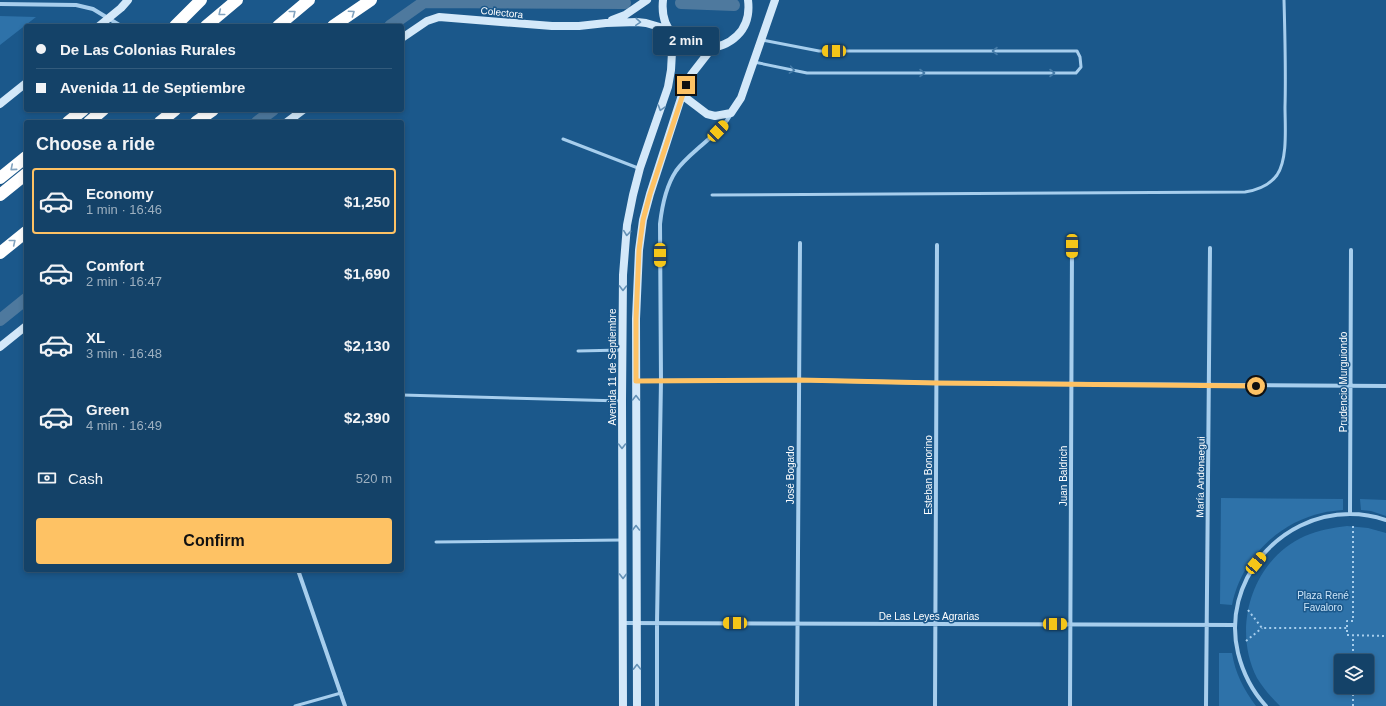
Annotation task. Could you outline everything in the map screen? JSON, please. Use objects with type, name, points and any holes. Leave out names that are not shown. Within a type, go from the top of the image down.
[{"type":"highway","points":[[177,24],[201,0]]},
{"type":"highway","points":[[208,24],[237,0]]},
{"type":"highway","points":[[280,24],[309,0]]},
{"type":"highway","points":[[336,24],[371,0]]},
{"type":"highway","points":[[70,120],[80,112]]},
{"type":"highway","points":[[91,120],[101,112]]},
{"type":"highway","points":[[162,120],[172,112]]},
{"type":"highway","points":[[199,120],[210,112]]},
{"type":"highway","points":[[0,178],[24,159]]},
{"type":"highway","points":[[0,195],[24,176]]},
{"type":"highway","points":[[0,253],[24,234]]},
{"type":"main road","points":[[102,24],[128,0]]},
{"type":"main road","name":"Colectora","points":[[606,23],[625,14],[647,0]]},
{"type":"main road","points":[[663,0],[663,14],[666,25],[671,32]]},
{"type":"main road","points":[[637,706],[636,319],[639,257],[643,220],[682,95],[691,75],[712,48],[724,45],[740,32],[748,15],[748,0]]},
{"type":"main road","points":[[682,95],[707,114],[715,116],[731,113],[741,98],[775,0]]},
{"type":"main road","name":"Colectora","points":[[404,37],[424,23],[439,17],[552,26],[642,22],[671,32],[678,39],[691,46],[705,49],[712,48]]},
{"type":"main road","name":"Avenida 11 de Septiembre","points":[[624,706],[622,350],[625,249],[633,195],[640,168],[659,115],[672,70],[671,32]]},
{"type":"main road","points":[[0,104],[24,86]]},
{"type":"main road","points":[[290,120],[300,112]]},
{"type":"main road","points":[[0,347],[24,328]]},
{"type":"street","points":[[0,4],[62,2],[93,9],[118,24]]},
{"type":"street","points":[[657,706],[661,380],[661,210],[667,190],[676,172],[688,158],[726,123],[731,113]]},
{"type":"street","name":"José Bogado","points":[[797,706],[800,243]]},
{"type":"street","name":"Esteban Bonorino","points":[[935,706],[937,245]]},
{"type":"street","name":"Juan Baldrich","points":[[1070,706],[1072,246]]},
{"type":"street","name":"María Andonaegui","points":[[1206,706],[1210,248]]},
{"type":"street","name":"Prudencio Murguiondo","points":[[1350,514],[1351,250]]},
{"type":"street","points":[[636,381],[799,380],[937,383],[1386,386]]},
{"type":"street","points":[[1266,706],[1260,700],[1249,683],[1241,665],[1236,645],[1235,625],[1238,603],[1245,582],[1256,563],[1270,546],[1287,532],[1307,522],[1328,516],[1350,514],[1372,516],[1386,520]]},
{"type":"street","points":[[299,572],[345,706]]},
{"type":"street","name":"De Las Leyes Agrarias","points":[[623,623],[1235,625]]},
{"type":"lane","points":[[712,195],[1256,191],[1267,185],[1277,175],[1283,160],[1285,142],[1286,74],[1284,0]]},
{"type":"lane","points":[[754,62],[808,73],[1076,73],[1081,67],[1080,57],[1077,51],[819,51],[762,40]]},
{"type":"lane","points":[[563,139],[640,168]]},
{"type":"lane","points":[[578,351],[622,350]]},
{"type":"lane","points":[[404,395],[622,401]]},
{"type":"lane","points":[[436,542],[622,540]]},
{"type":"lane","points":[[295,706],[341,693]]},
{"type":"path","points":[[1353,526],[1354,621],[1347,621],[1347,636],[1386,636]]},
{"type":"path","points":[[1248,610],[1262,628]]},
{"type":"path","points":[[1246,641],[1262,628],[1347,628]]},
{"type":"path","points":[[1353,654],[1354,636]]},
{"type":"path","points":[[1353,694],[1353,706]]},
{"type":"green space","points":[[0,16],[36,17],[27,24],[24,24],[24,26],[0,45]]},
{"type":"green space","points":[[1221,498],[1343,499],[1343,510],[1324,512],[1306,518],[1290,525],[1276,535],[1253,559],[1244,573],[1232,605],[1220,604]]},
{"type":"green space","points":[[1360,499],[1386,500],[1386,516],[1371,511],[1361,510]]},
{"type":"green space","name":"Plaza René Favaloro","points":[[1347,526],[1368,528],[1386,533],[1386,706],[1280,706],[1259,682],[1249,658],[1246,638],[1247,617],[1252,596],[1260,578],[1272,561],[1287,547],[1305,536]]},
{"type":"green space","points":[[1219,653],[1232,653],[1235,667],[1241,681],[1256,706],[1219,706]]},
{"type":"waterway","points":[[393,24],[424,2],[625,3]]},
{"type":"waterway","points":[[681,3],[734,5]]},
{"type":"waterway","points":[[260,120],[270,112]]},
{"type":"waterway","points":[[0,320],[24,301]]},
{"type":"route","points":[[686,85],[650,194],[643,220],[639,250],[636,319],[636,381],[799,380],[1256,386]]}]
